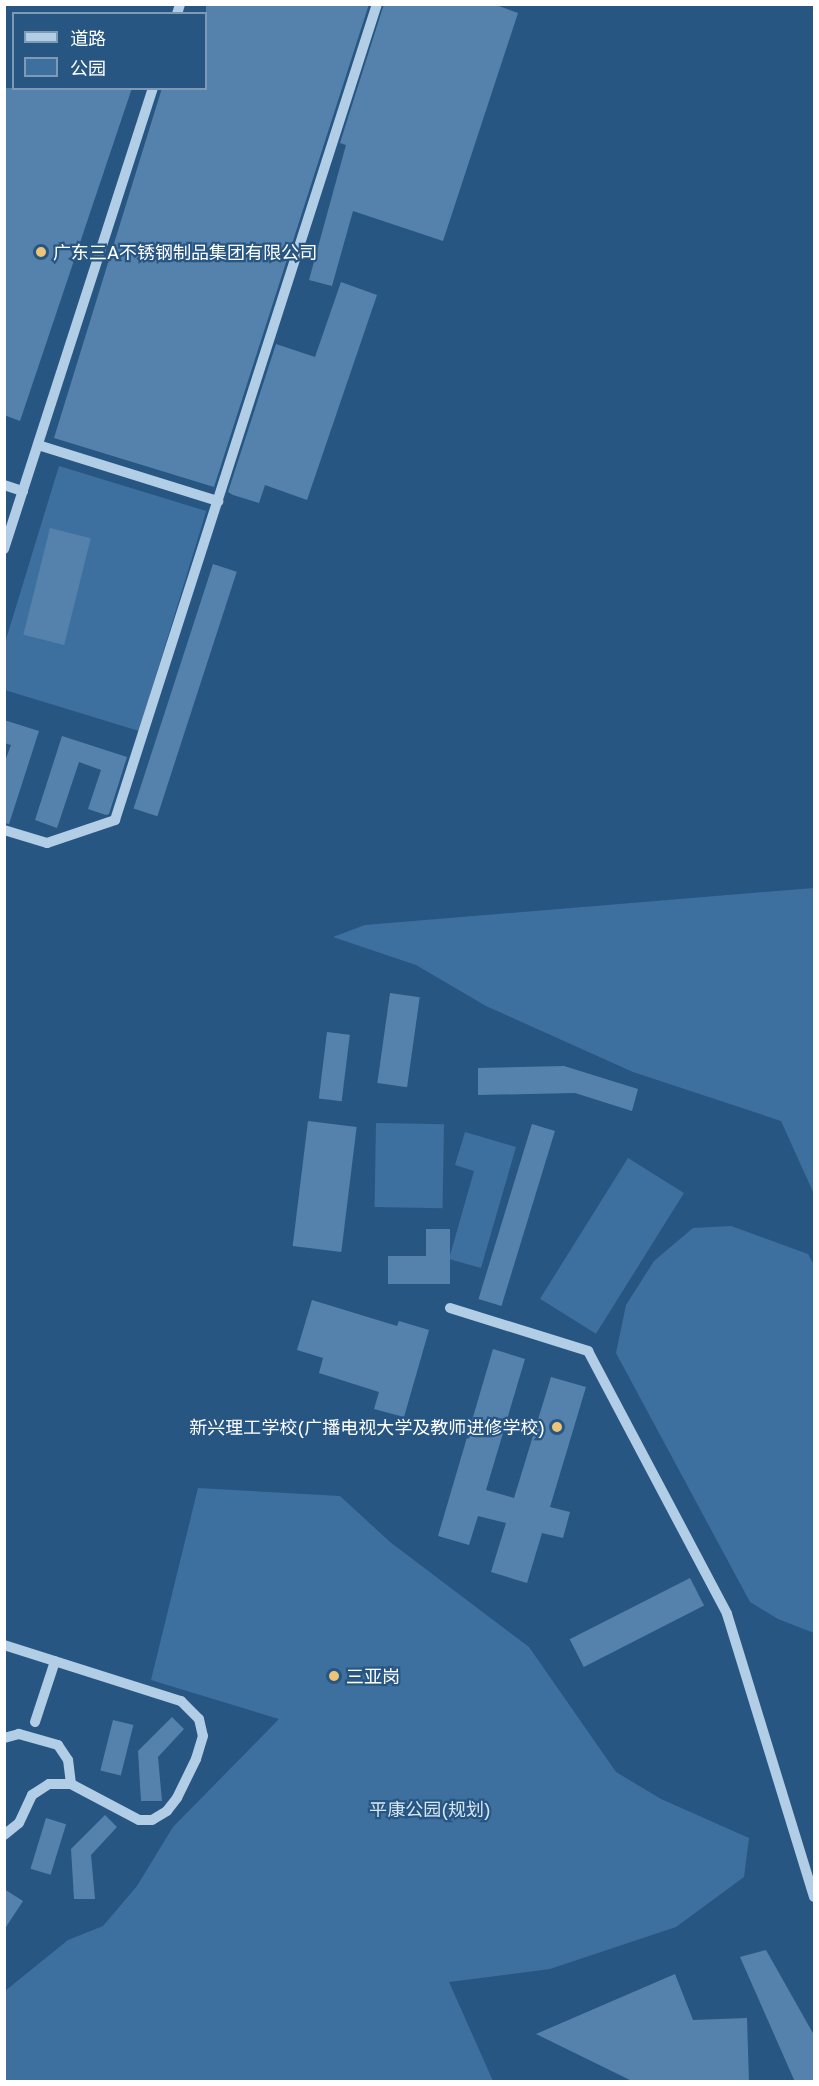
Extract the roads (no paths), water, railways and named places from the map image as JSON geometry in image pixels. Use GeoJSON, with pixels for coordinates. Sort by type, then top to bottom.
{"type":"FeatureCollection","features":[{"type":"Feature","properties":{"kind":"lane"},"geometry":{"type":"LineString","coordinates":[[4,830],[47,843],[115,820],[378,4]]}},
{"type":"Feature","properties":{"kind":"lane"},"geometry":{"type":"LineString","coordinates":[[4,549],[152,90]]}},
{"type":"Feature","properties":{"kind":"lane"},"geometry":{"type":"LineString","coordinates":[[38,445],[218,501]]}},
{"type":"Feature","properties":{"kind":"lane"},"geometry":{"type":"LineString","coordinates":[[4,485],[23,491]]}},
{"type":"Feature","properties":{"kind":"lane"},"geometry":{"type":"LineString","coordinates":[[450,1308],[588,1351],[727,1614],[814,1897]]}},
{"type":"Feature","properties":{"kind":"lane"},"geometry":{"type":"LineString","coordinates":[[4,1645],[181,1701],[199,1719],[203,1736],[196,1759],[177,1798],[167,1811],[152,1820],[139,1820],[71,1784],[49,1784],[32,1795],[19,1824],[4,1835]]}},
{"type":"Feature","properties":{"kind":"lane"},"geometry":{"type":"LineString","coordinates":[[35,1722],[55,1661]]}},
{"type":"Feature","properties":{"kind":"lane"},"geometry":{"type":"LineString","coordinates":[[4,1738],[19,1734],[58,1745],[68,1760],[71,1784]]}},
{"type":"Feature","properties":{"kind":"place","name":"广东三A不锈钢制品集团有限公司"},"geometry":{"type":"Point","coordinates":[41,252]}},
{"type":"Feature","properties":{"kind":"place","name":"新兴理工学校(广播电视大学及教师进修学校)"},"geometry":{"type":"Point","coordinates":[557,1427]}},
{"type":"Feature","properties":{"kind":"place","name":"三亚岗"},"geometry":{"type":"Point","coordinates":[334,1676]}},
{"type":"Feature","properties":{"kind":"park label","name":"平康公园(规划)"},"geometry":{"type":"Point","coordinates":[430,1809]}}]}
